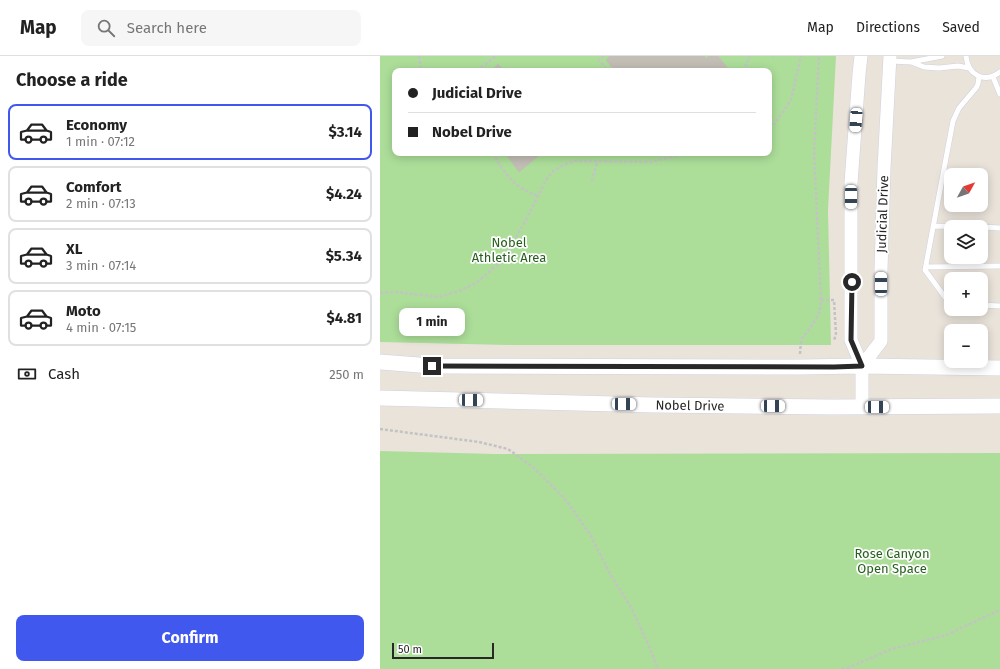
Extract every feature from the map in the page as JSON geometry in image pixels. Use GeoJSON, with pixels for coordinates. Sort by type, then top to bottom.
{"type":"FeatureCollection","features":[{"type":"Feature","properties":{"kind":"main road"},"geometry":{"type":"LineString","coordinates":[[380,362],[440,366],[862,366],[1000,368]]}},
{"type":"Feature","properties":{"kind":"main road","name":"Nobel Drive"},"geometry":{"type":"LineString","coordinates":[[380,398],[654,405],[832,407],[1000,406]]}},
{"type":"Feature","properties":{"kind":"street"},"geometry":{"type":"LineString","coordinates":[[861,56],[851,183],[851,340],[862,366],[862,407]]}},
{"type":"Feature","properties":{"kind":"street","name":"Judicial Drive"},"geometry":{"type":"LineString","coordinates":[[862,366],[881,341],[883,191],[890,59]]}},
{"type":"Feature","properties":{"kind":"lane"},"geometry":{"type":"LineString","coordinates":[[911,62],[942,56]]}},
{"type":"Feature","properties":{"kind":"lane"},"geometry":{"type":"LineString","coordinates":[[966,56],[966,62],[969,68],[979,76],[986,78],[993,77],[1000,72]]}},
{"type":"Feature","properties":{"kind":"lane"},"geometry":{"type":"LineString","coordinates":[[890,59],[911,62],[924,67],[938,68],[958,66],[969,68]]}},
{"type":"Feature","properties":{"kind":"lane"},"geometry":{"type":"LineString","coordinates":[[944,296],[925,270],[953,121],[959,108],[976,88],[979,76]]}},
{"type":"Feature","properties":{"kind":"lane"},"geometry":{"type":"LineString","coordinates":[[993,77],[1000,94]]}},
{"type":"Feature","properties":{"kind":"lane"},"geometry":{"type":"LineString","coordinates":[[934,226],[944,226]]}},
{"type":"Feature","properties":{"kind":"lane"},"geometry":{"type":"LineString","coordinates":[[988,227],[1000,228]]}},
{"type":"Feature","properties":{"kind":"lane"},"geometry":{"type":"LineString","coordinates":[[926,267],[1000,266]]}},
{"type":"Feature","properties":{"kind":"lane"},"geometry":{"type":"LineString","coordinates":[[988,305],[1000,306]]}},
{"type":"Feature","properties":{"kind":"path"},"geometry":{"type":"LineString","coordinates":[[419,56],[421,68]]}},
{"type":"Feature","properties":{"kind":"path"},"geometry":{"type":"LineString","coordinates":[[481,68],[496,56]]}},
{"type":"Feature","properties":{"kind":"path"},"geometry":{"type":"LineString","coordinates":[[604,56],[599,60],[606,68]]}},
{"type":"Feature","properties":{"kind":"path"},"geometry":{"type":"LineString","coordinates":[[744,68],[750,56]]}},
{"type":"Feature","properties":{"kind":"path"},"geometry":{"type":"LineString","coordinates":[[772,126],[791,100],[800,56]]}},
{"type":"Feature","properties":{"kind":"path"},"geometry":{"type":"LineString","coordinates":[[800,367],[800,340],[813,324],[820,311],[821,300],[814,152],[819,56]]}},
{"type":"Feature","properties":{"kind":"path"},"geometry":{"type":"LineString","coordinates":[[494,156],[510,179],[523,189],[538,196]]}},
{"type":"Feature","properties":{"kind":"path"},"geometry":{"type":"LineString","coordinates":[[380,292],[396,292],[439,297],[460,291],[476,283],[498,264],[513,243],[546,180],[553,172],[565,164],[575,161],[651,162],[675,156]]}},
{"type":"Feature","properties":{"kind":"path"},"geometry":{"type":"LineString","coordinates":[[592,181],[597,162]]}},
{"type":"Feature","properties":{"kind":"path"},"geometry":{"type":"LineString","coordinates":[[821,300],[834,300],[836,335],[834,340]]}},
{"type":"Feature","properties":{"kind":"path"},"geometry":{"type":"LineString","coordinates":[[380,429],[479,442],[508,449],[533,467],[566,500],[591,536],[610,574],[631,608],[658,669]]}},
{"type":"Feature","properties":{"kind":"path"},"geometry":{"type":"LineString","coordinates":[[842,669],[889,650],[946,635],[1000,610]]}},
{"type":"Feature","properties":{"kind":"green space","name":"Nobel Athletic Area"},"geometry":{"type":"Polygon","coordinates":[[[380,56],[836,56],[828,210],[831,345],[507,345],[380,342],[380,56]]]}},
{"type":"Feature","properties":{"kind":"green space","name":"Rose Canyon Open Space"},"geometry":{"type":"Polygon","coordinates":[[[380,451],[494,454],[1000,453],[1000,669],[380,669],[380,451]]]}},
{"type":"Feature","properties":{"kind":"building"},"geometry":{"type":"Polygon","coordinates":[[[610,56],[704,56],[706,59],[709,56],[718,56],[727,67],[613,68],[606,60],[610,56]]]}},
{"type":"Feature","properties":{"kind":"building"},"geometry":{"type":"Polygon","coordinates":[[[498,64],[501,68],[494,68],[498,64]]]}},
{"type":"Feature","properties":{"kind":"building"},"geometry":{"type":"Polygon","coordinates":[[[507,156],[538,156],[519,172],[507,156]]]}},
{"type":"Feature","properties":{"kind":"route"},"geometry":{"type":"LineString","coordinates":[[432,366],[862,366],[851,340],[852,282]]}}]}
